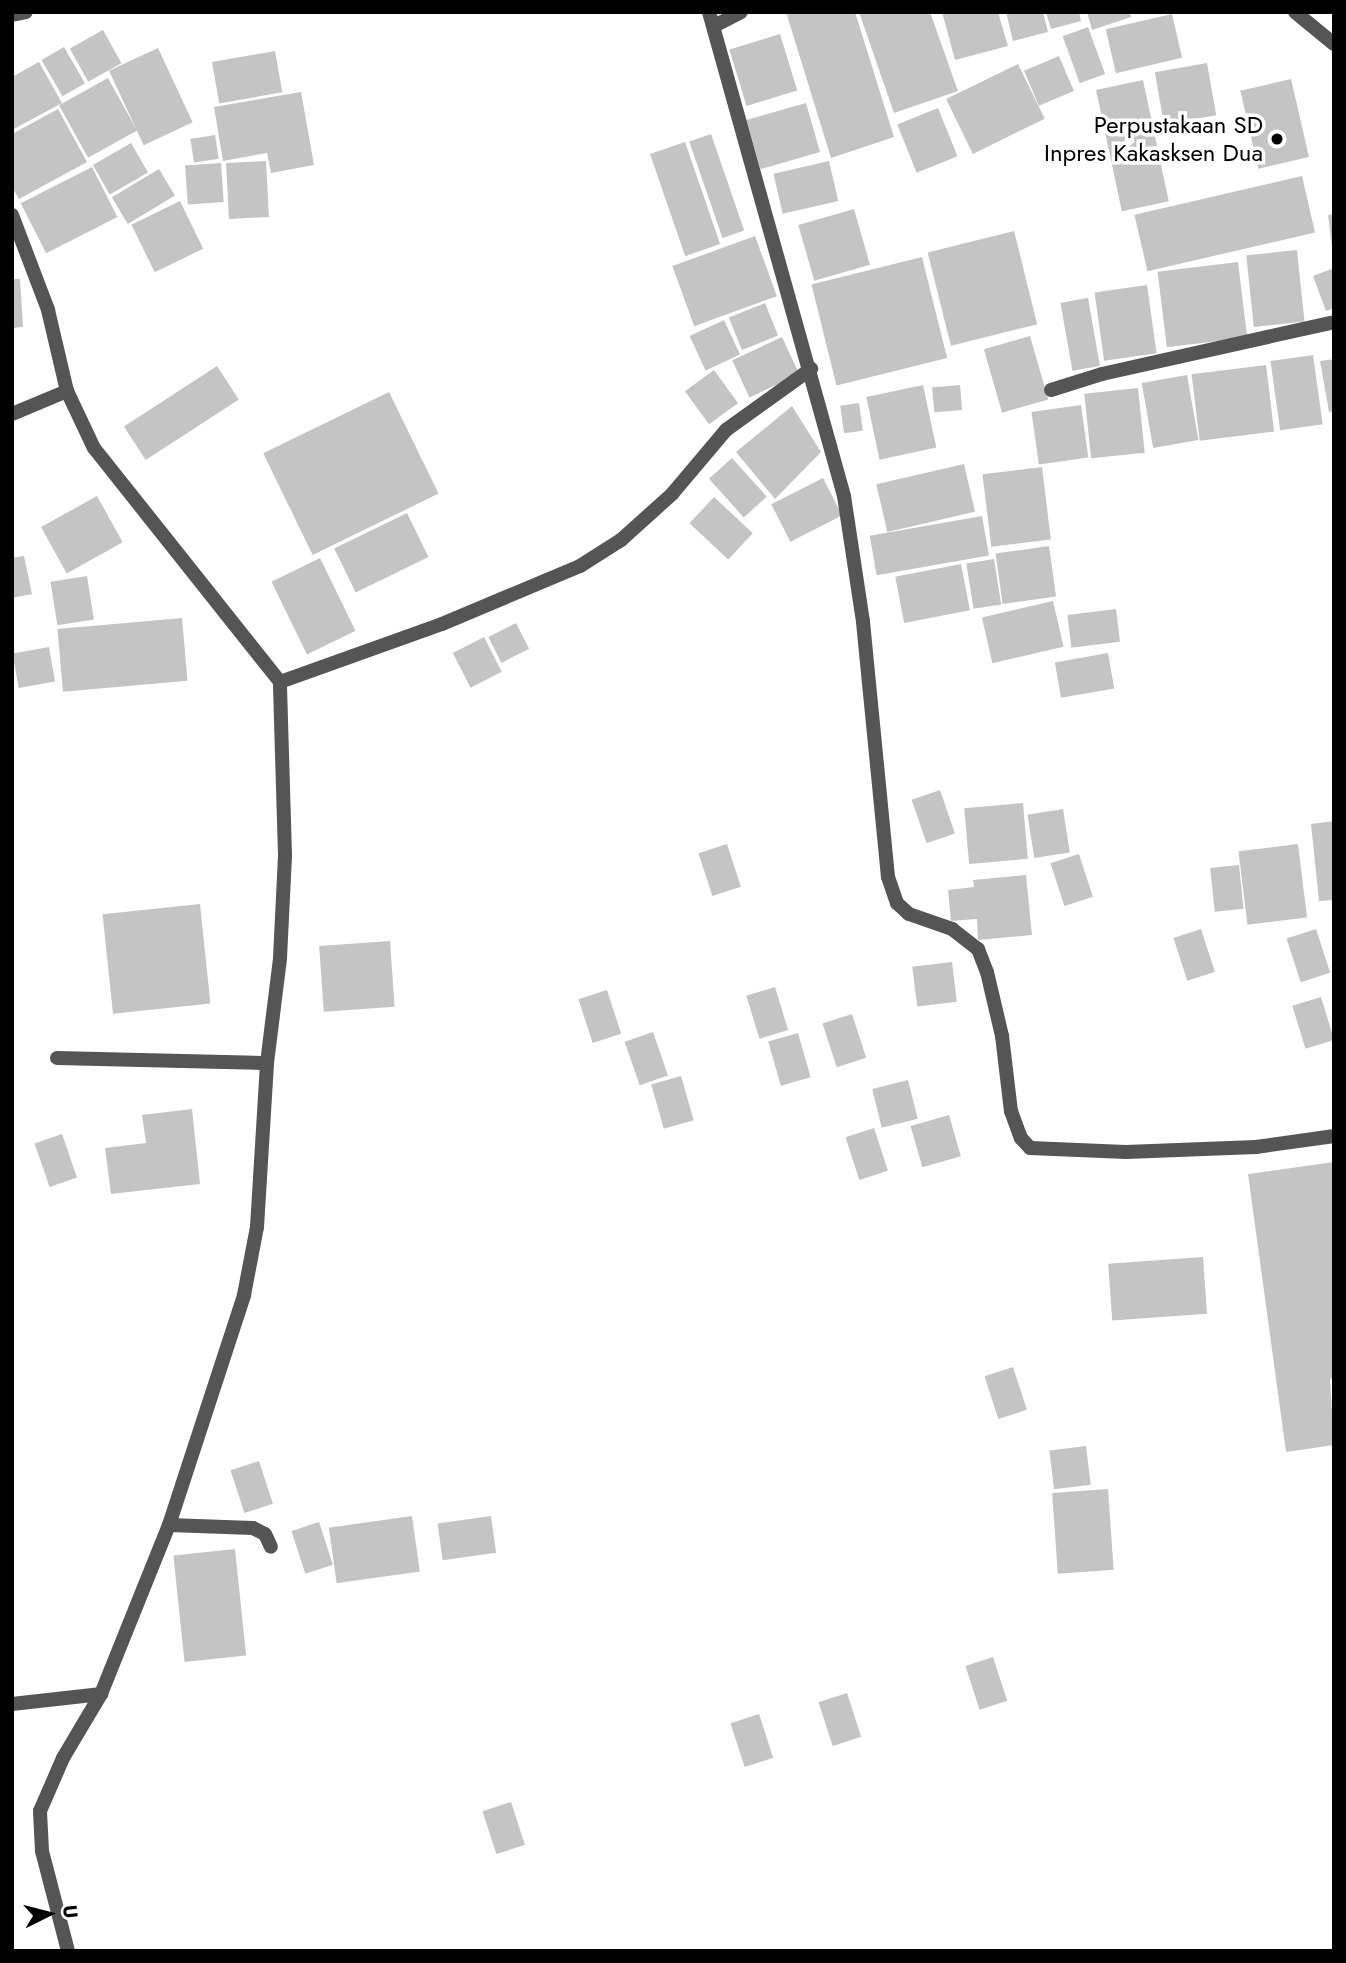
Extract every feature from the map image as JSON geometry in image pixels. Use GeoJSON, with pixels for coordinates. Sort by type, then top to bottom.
{"type":"FeatureCollection","features":[{"type":"Feature","properties":{"kind":"street"},"geometry":{"type":"LineString","coordinates":[[12,15],[26,12]]}},
{"type":"Feature","properties":{"kind":"street"},"geometry":{"type":"LineString","coordinates":[[741,12],[712,19],[845,496],[863,622],[888,877],[897,904],[909,914],[952,929],[978,949],[987,972],[1002,1036],[1011,1111],[1021,1138],[1030,1148],[1126,1152],[1256,1147],[1334,1136]]}},
{"type":"Feature","properties":{"kind":"street"},"geometry":{"type":"LineString","coordinates":[[1295,12],[1334,44]]}},
{"type":"Feature","properties":{"kind":"street"},"geometry":{"type":"LineString","coordinates":[[12,215],[48,310],[67,391],[94,448],[280,682],[285,855],[280,958],[267,1063],[257,1227],[244,1295],[169,1525],[102,1694],[62,1758],[40,1811],[42,1851],[68,1951]]}},
{"type":"Feature","properties":{"kind":"street"},"geometry":{"type":"LineString","coordinates":[[1051,390],[1102,374],[1334,322]]}},
{"type":"Feature","properties":{"kind":"street"},"geometry":{"type":"LineString","coordinates":[[280,682],[442,624],[580,566],[621,540],[672,494],[726,430],[811,369]]}},
{"type":"Feature","properties":{"kind":"street"},"geometry":{"type":"LineString","coordinates":[[12,414],[67,391]]}},
{"type":"Feature","properties":{"kind":"street"},"geometry":{"type":"LineString","coordinates":[[57,1058],[267,1063]]}},
{"type":"Feature","properties":{"kind":"street"},"geometry":{"type":"LineString","coordinates":[[169,1525],[253,1528],[265,1534],[271,1548]]}},
{"type":"Feature","properties":{"kind":"street"},"geometry":{"type":"LineString","coordinates":[[12,1704],[102,1694]]}},
{"type":"Feature","properties":{"kind":"building"},"geometry":{"type":"Polygon","coordinates":[[[786,12],[855,12],[894,137],[831,158],[786,12]]]}},
{"type":"Feature","properties":{"kind":"building"},"geometry":{"type":"Polygon","coordinates":[[[859,12],[930,12],[958,91],[894,113],[859,12]]]}},
{"type":"Feature","properties":{"kind":"building"},"geometry":{"type":"Polygon","coordinates":[[[942,12],[998,12],[1008,46],[955,60],[942,12]]]}},
{"type":"Feature","properties":{"kind":"building"},"geometry":{"type":"Polygon","coordinates":[[[1006,12],[1043,12],[1048,32],[1013,41],[1006,12]]]}},
{"type":"Feature","properties":{"kind":"building"},"geometry":{"type":"Polygon","coordinates":[[[1046,12],[1079,12],[1081,21],[1051,29],[1046,12]]]}},
{"type":"Feature","properties":{"kind":"building"},"geometry":{"type":"Polygon","coordinates":[[[1087,12],[1130,12],[1131,17],[1092,30],[1087,12]]]}},
{"type":"Feature","properties":{"kind":"building"},"geometry":{"type":"Polygon","coordinates":[[[1172,14],[1182,58],[1116,73],[1106,29],[1172,14]]]}},
{"type":"Feature","properties":{"kind":"building"},"geometry":{"type":"Polygon","coordinates":[[[1088,27],[1105,74],[1080,83],[1063,36],[1088,27]]]}},
{"type":"Feature","properties":{"kind":"building"},"geometry":{"type":"Polygon","coordinates":[[[103,30],[121,63],[88,82],[70,48],[103,30]]]}},
{"type":"Feature","properties":{"kind":"building"},"geometry":{"type":"Polygon","coordinates":[[[780,34],[797,90],[747,106],[729,49],[780,34]]]}},
{"type":"Feature","properties":{"kind":"building"},"geometry":{"type":"Polygon","coordinates":[[[64,47],[85,83],[62,96],[41,60],[64,47]]]}},
{"type":"Feature","properties":{"kind":"building"},"geometry":{"type":"Polygon","coordinates":[[[158,48],[193,122],[144,145],[109,71],[158,48]]]}},
{"type":"Feature","properties":{"kind":"building"},"geometry":{"type":"Polygon","coordinates":[[[275,51],[282,92],[219,103],[212,62],[275,51]]]}},
{"type":"Feature","properties":{"kind":"building"},"geometry":{"type":"Polygon","coordinates":[[[1059,56],[1074,91],[1039,106],[1024,71],[1059,56]]]}},
{"type":"Feature","properties":{"kind":"building"},"geometry":{"type":"Polygon","coordinates":[[[39,62],[62,103],[12,130],[12,77],[39,62]]]}},
{"type":"Feature","properties":{"kind":"building"},"geometry":{"type":"Polygon","coordinates":[[[1207,63],[1216,115],[1164,124],[1155,72],[1207,63]]]}},
{"type":"Feature","properties":{"kind":"building"},"geometry":{"type":"Polygon","coordinates":[[[1018,64],[1045,119],[973,154],[946,99],[1018,64]]]}},
{"type":"Feature","properties":{"kind":"building"},"geometry":{"type":"Polygon","coordinates":[[[108,78],[137,130],[88,158],[59,105],[108,78]]]}},
{"type":"Feature","properties":{"kind":"building"},"geometry":{"type":"Polygon","coordinates":[[[1291,79],[1309,157],[1258,169],[1240,91],[1291,79]]]}},
{"type":"Feature","properties":{"kind":"building"},"geometry":{"type":"Polygon","coordinates":[[[1143,80],[1169,201],[1122,211],[1096,90],[1143,80]]]}},
{"type":"Feature","properties":{"kind":"building"},"geometry":{"type":"Polygon","coordinates":[[[301,92],[314,165],[271,173],[267,153],[223,161],[214,107],[301,92]]]}},
{"type":"Feature","properties":{"kind":"building"},"geometry":{"type":"Polygon","coordinates":[[[806,103],[820,152],[760,169],[746,120],[806,103]]]}},
{"type":"Feature","properties":{"kind":"building"},"geometry":{"type":"Polygon","coordinates":[[[938,108],[957,156],[917,173],[897,124],[938,108]]]}},
{"type":"Feature","properties":{"kind":"building"},"geometry":{"type":"Polygon","coordinates":[[[58,109],[87,162],[19,199],[12,187],[12,134],[58,109]]]}},
{"type":"Feature","properties":{"kind":"building"},"geometry":{"type":"Polygon","coordinates":[[[711,134],[744,230],[722,238],[689,141],[711,134]]]}},
{"type":"Feature","properties":{"kind":"building"},"geometry":{"type":"Polygon","coordinates":[[[215,135],[219,159],[194,163],[190,139],[215,135]]]}},
{"type":"Feature","properties":{"kind":"building"},"geometry":{"type":"Polygon","coordinates":[[[685,142],[720,244],[685,256],[650,154],[685,142]]]}},
{"type":"Feature","properties":{"kind":"building"},"geometry":{"type":"Polygon","coordinates":[[[131,143],[148,172],[110,194],[93,165],[131,143]]]}},
{"type":"Feature","properties":{"kind":"building"},"geometry":{"type":"Polygon","coordinates":[[[266,161],[269,217],[229,219],[226,163],[266,161]]]}},
{"type":"Feature","properties":{"kind":"building"},"geometry":{"type":"Polygon","coordinates":[[[829,161],[838,201],[783,214],[773,174],[829,161]]]}},
{"type":"Feature","properties":{"kind":"building"},"geometry":{"type":"Polygon","coordinates":[[[221,163],[224,202],[188,204],[185,166],[221,163]]]}},
{"type":"Feature","properties":{"kind":"building"},"geometry":{"type":"Polygon","coordinates":[[[92,167],[117,217],[46,253],[21,203],[92,167]]]}},
{"type":"Feature","properties":{"kind":"building"},"geometry":{"type":"Polygon","coordinates":[[[159,169],[175,196],[128,224],[112,197],[159,169]]]}},
{"type":"Feature","properties":{"kind":"building"},"geometry":{"type":"Polygon","coordinates":[[[1302,176],[1315,233],[1147,271],[1134,215],[1302,176]]]}},
{"type":"Feature","properties":{"kind":"building"},"geometry":{"type":"Polygon","coordinates":[[[180,201],[203,249],[155,272],[131,225],[180,201]]]}},
{"type":"Feature","properties":{"kind":"building"},"geometry":{"type":"Polygon","coordinates":[[[854,209],[870,265],[814,281],[798,225],[854,209]]]}},
{"type":"Feature","properties":{"kind":"building"},"geometry":{"type":"Polygon","coordinates":[[[1334,214],[1334,246],[1332,246],[1328,215],[1334,214]]]}},
{"type":"Feature","properties":{"kind":"building"},"geometry":{"type":"Polygon","coordinates":[[[1014,231],[1037,324],[951,346],[928,253],[1014,231]]]}},
{"type":"Feature","properties":{"kind":"building"},"geometry":{"type":"Polygon","coordinates":[[[755,236],[777,296],[694,326],[672,266],[755,236]]]}},
{"type":"Feature","properties":{"kind":"building"},"geometry":{"type":"Polygon","coordinates":[[[1297,250],[1305,322],[1254,327],[1246,255],[1297,250]]]}},
{"type":"Feature","properties":{"kind":"building"},"geometry":{"type":"Polygon","coordinates":[[[922,257],[947,358],[837,385],[811,285],[922,257]]]}},
{"type":"Feature","properties":{"kind":"building"},"geometry":{"type":"Polygon","coordinates":[[[1238,262],[1247,337],[1167,347],[1158,272],[1238,262]]]}},
{"type":"Feature","properties":{"kind":"building"},"geometry":{"type":"Polygon","coordinates":[[[1334,268],[1334,308],[1326,311],[1313,276],[1334,268]]]}},
{"type":"Feature","properties":{"kind":"building"},"geometry":{"type":"Polygon","coordinates":[[[12,279],[20,279],[23,327],[12,328],[12,279]]]}},
{"type":"Feature","properties":{"kind":"building"},"geometry":{"type":"Polygon","coordinates":[[[1147,285],[1157,353],[1104,361],[1095,292],[1147,285]]]}},
{"type":"Feature","properties":{"kind":"building"},"geometry":{"type":"Polygon","coordinates":[[[1088,298],[1100,366],[1072,371],[1060,303],[1088,298]]]}},
{"type":"Feature","properties":{"kind":"building"},"geometry":{"type":"Polygon","coordinates":[[[765,303],[778,335],[742,350],[729,318],[765,303]]]}},
{"type":"Feature","properties":{"kind":"building"},"geometry":{"type":"Polygon","coordinates":[[[724,320],[740,354],[706,370],[690,336],[724,320]]]}},
{"type":"Feature","properties":{"kind":"building"},"geometry":{"type":"Polygon","coordinates":[[[1030,336],[1048,399],[1002,413],[984,349],[1030,336]]]}},
{"type":"Feature","properties":{"kind":"building"},"geometry":{"type":"Polygon","coordinates":[[[782,337],[799,374],[749,397],[732,360],[782,337]]]}},
{"type":"Feature","properties":{"kind":"building"},"geometry":{"type":"Polygon","coordinates":[[[1313,355],[1323,424],[1280,430],[1270,361],[1313,355]]]}},
{"type":"Feature","properties":{"kind":"building"},"geometry":{"type":"Polygon","coordinates":[[[1334,359],[1334,411],[1329,412],[1320,361],[1334,359]]]}},
{"type":"Feature","properties":{"kind":"building"},"geometry":{"type":"Polygon","coordinates":[[[1266,365],[1274,432],[1200,441],[1192,374],[1266,365]]]}},
{"type":"Feature","properties":{"kind":"building"},"geometry":{"type":"Polygon","coordinates":[[[217,366],[239,400],[146,460],[124,426],[217,366]]]}},
{"type":"Feature","properties":{"kind":"building"},"geometry":{"type":"Polygon","coordinates":[[[714,370],[738,403],[709,424],[685,391],[714,370]]]}},
{"type":"Feature","properties":{"kind":"building"},"geometry":{"type":"Polygon","coordinates":[[[1187,375],[1198,440],[1153,448],[1142,383],[1187,375]]]}},
{"type":"Feature","properties":{"kind":"building"},"geometry":{"type":"Polygon","coordinates":[[[923,385],[936,448],[880,460],[866,397],[923,385]]]}},
{"type":"Feature","properties":{"kind":"building"},"geometry":{"type":"Polygon","coordinates":[[[960,385],[962,410],[934,412],[932,387],[960,385]]]}},
{"type":"Feature","properties":{"kind":"building"},"geometry":{"type":"Polygon","coordinates":[[[1138,388],[1145,453],[1091,458],[1084,394],[1138,388]]]}},
{"type":"Feature","properties":{"kind":"building"},"geometry":{"type":"Polygon","coordinates":[[[389,392],[439,494],[313,555],[263,453],[389,392]]]}},
{"type":"Feature","properties":{"kind":"building"},"geometry":{"type":"Polygon","coordinates":[[[859,403],[863,431],[844,433],[840,406],[859,403]]]}},
{"type":"Feature","properties":{"kind":"building"},"geometry":{"type":"Polygon","coordinates":[[[1081,405],[1088,457],[1039,464],[1031,412],[1081,405]]]}},
{"type":"Feature","properties":{"kind":"building"},"geometry":{"type":"Polygon","coordinates":[[[792,406],[821,452],[775,499],[736,452],[792,406]]]}},
{"type":"Feature","properties":{"kind":"building"},"geometry":{"type":"Polygon","coordinates":[[[732,458],[767,497],[744,517],[709,479],[732,458]]]}},
{"type":"Feature","properties":{"kind":"building"},"geometry":{"type":"Polygon","coordinates":[[[964,464],[975,512],[887,532],[876,484],[964,464]]]}},
{"type":"Feature","properties":{"kind":"building"},"geometry":{"type":"Polygon","coordinates":[[[1042,467],[1051,539],[991,547],[982,474],[1042,467]]]}},
{"type":"Feature","properties":{"kind":"building"},"geometry":{"type":"Polygon","coordinates":[[[823,478],[842,515],[790,542],[771,504],[823,478]]]}},
{"type":"Feature","properties":{"kind":"building"},"geometry":{"type":"Polygon","coordinates":[[[97,496],[123,542],[67,573],[41,527],[97,496]]]}},
{"type":"Feature","properties":{"kind":"building"},"geometry":{"type":"Polygon","coordinates":[[[714,497],[753,533],[728,559],[689,523],[714,497]]]}},
{"type":"Feature","properties":{"kind":"building"},"geometry":{"type":"Polygon","coordinates":[[[407,513],[428,557],[356,593],[334,549],[407,513]]]}},
{"type":"Feature","properties":{"kind":"building"},"geometry":{"type":"Polygon","coordinates":[[[982,516],[989,555],[877,575],[870,536],[982,516]]]}},
{"type":"Feature","properties":{"kind":"building"},"geometry":{"type":"Polygon","coordinates":[[[1049,546],[1056,597],[1003,604],[996,554],[1049,546]]]}},
{"type":"Feature","properties":{"kind":"building"},"geometry":{"type":"Polygon","coordinates":[[[24,556],[32,594],[12,598],[12,558],[24,556]]]}},
{"type":"Feature","properties":{"kind":"building"},"geometry":{"type":"Polygon","coordinates":[[[320,558],[356,631],[307,654],[271,582],[320,558]]]}},
{"type":"Feature","properties":{"kind":"building"},"geometry":{"type":"Polygon","coordinates":[[[994,559],[1001,604],[974,609],[966,563],[994,559]]]}},
{"type":"Feature","properties":{"kind":"building"},"geometry":{"type":"Polygon","coordinates":[[[961,564],[970,610],[904,623],[895,577],[961,564]]]}},
{"type":"Feature","properties":{"kind":"building"},"geometry":{"type":"Polygon","coordinates":[[[87,576],[94,619],[57,625],[50,582],[87,576]]]}},
{"type":"Feature","properties":{"kind":"building"},"geometry":{"type":"Polygon","coordinates":[[[1053,601],[1064,647],[992,663],[982,617],[1053,601]]]}},
{"type":"Feature","properties":{"kind":"building"},"geometry":{"type":"Polygon","coordinates":[[[1116,609],[1120,642],[1071,648],[1067,615],[1116,609]]]}},
{"type":"Feature","properties":{"kind":"building"},"geometry":{"type":"Polygon","coordinates":[[[182,618],[187,681],[63,692],[57,629],[182,618]]]}},
{"type":"Feature","properties":{"kind":"building"},"geometry":{"type":"Polygon","coordinates":[[[516,623],[529,649],[502,663],[488,637],[516,623]]]}},
{"type":"Feature","properties":{"kind":"building"},"geometry":{"type":"Polygon","coordinates":[[[484,637],[502,672],[471,688],[453,653],[484,637]]]}},
{"type":"Feature","properties":{"kind":"building"},"geometry":{"type":"Polygon","coordinates":[[[49,647],[55,681],[19,688],[13,653],[49,647]]]}},
{"type":"Feature","properties":{"kind":"building"},"geometry":{"type":"Polygon","coordinates":[[[1108,653],[1114,688],[1061,698],[1055,662],[1108,653]]]}},
{"type":"Feature","properties":{"kind":"building"},"geometry":{"type":"Polygon","coordinates":[[[940,790],[955,833],[927,843],[912,800],[940,790]]]}},
{"type":"Feature","properties":{"kind":"building"},"geometry":{"type":"Polygon","coordinates":[[[1023,803],[1028,859],[969,864],[964,808],[1023,803]]]}},
{"type":"Feature","properties":{"kind":"building"},"geometry":{"type":"Polygon","coordinates":[[[1063,809],[1070,852],[1034,858],[1027,815],[1063,809]]]}},
{"type":"Feature","properties":{"kind":"building"},"geometry":{"type":"Polygon","coordinates":[[[1334,821],[1334,900],[1319,901],[1311,824],[1334,821]]]}},
{"type":"Feature","properties":{"kind":"building"},"geometry":{"type":"Polygon","coordinates":[[[727,844],[741,887],[712,896],[698,853],[727,844]]]}},
{"type":"Feature","properties":{"kind":"building"},"geometry":{"type":"Polygon","coordinates":[[[1298,844],[1307,917],[1247,925],[1238,851],[1298,844]]]}},
{"type":"Feature","properties":{"kind":"building"},"geometry":{"type":"Polygon","coordinates":[[[1079,854],[1093,897],[1064,906],[1050,863],[1079,854]]]}},
{"type":"Feature","properties":{"kind":"building"},"geometry":{"type":"Polygon","coordinates":[[[1239,865],[1244,909],[1215,912],[1210,868],[1239,865]]]}},
{"type":"Feature","properties":{"kind":"building"},"geometry":{"type":"Polygon","coordinates":[[[1026,875],[1032,935],[978,940],[977,919],[951,921],[948,890],[974,887],[973,880],[1026,875]]]}},
{"type":"Feature","properties":{"kind":"building"},"geometry":{"type":"Polygon","coordinates":[[[200,904],[210,1003],[113,1014],[103,914],[200,904]]]}},
{"type":"Feature","properties":{"kind":"building"},"geometry":{"type":"Polygon","coordinates":[[[1201,929],[1215,972],[1187,981],[1173,938],[1201,929]]]}},
{"type":"Feature","properties":{"kind":"building"},"geometry":{"type":"Polygon","coordinates":[[[1316,929],[1330,973],[1301,982],[1287,939],[1316,929]]]}},
{"type":"Feature","properties":{"kind":"building"},"geometry":{"type":"Polygon","coordinates":[[[390,941],[395,1007],[324,1012],[319,946],[390,941]]]}},
{"type":"Feature","properties":{"kind":"building"},"geometry":{"type":"Polygon","coordinates":[[[952,962],[957,1002],[917,1007],[912,967],[952,962]]]}},
{"type":"Feature","properties":{"kind":"building"},"geometry":{"type":"Polygon","coordinates":[[[775,987],[788,1030],[759,1039],[746,996],[775,987]]]}},
{"type":"Feature","properties":{"kind":"building"},"geometry":{"type":"Polygon","coordinates":[[[607,990],[621,1034],[593,1043],[578,999],[607,990]]]}},
{"type":"Feature","properties":{"kind":"building"},"geometry":{"type":"Polygon","coordinates":[[[1321,997],[1334,1040],[1305,1049],[1292,1006],[1321,997]]]}},
{"type":"Feature","properties":{"kind":"building"},"geometry":{"type":"Polygon","coordinates":[[[852,1014],[866,1058],[837,1067],[823,1024],[852,1014]]]}},
{"type":"Feature","properties":{"kind":"building"},"geometry":{"type":"Polygon","coordinates":[[[653,1032],[668,1075],[640,1085],[625,1042],[653,1032]]]}},
{"type":"Feature","properties":{"kind":"building"},"geometry":{"type":"Polygon","coordinates":[[[798,1033],[811,1077],[781,1086],[768,1042],[798,1033]]]}},
{"type":"Feature","properties":{"kind":"building"},"geometry":{"type":"Polygon","coordinates":[[[681,1076],[694,1120],[664,1129],[651,1085],[681,1076]]]}},
{"type":"Feature","properties":{"kind":"building"},"geometry":{"type":"Polygon","coordinates":[[[908,1080],[918,1119],[882,1128],[872,1089],[908,1080]]]}},
{"type":"Feature","properties":{"kind":"building"},"geometry":{"type":"Polygon","coordinates":[[[192,1109],[200,1184],[111,1194],[105,1148],[146,1143],[142,1115],[192,1109]]]}},
{"type":"Feature","properties":{"kind":"building"},"geometry":{"type":"Polygon","coordinates":[[[949,1115],[961,1156],[922,1167],[911,1126],[949,1115]]]}},
{"type":"Feature","properties":{"kind":"building"},"geometry":{"type":"Polygon","coordinates":[[[874,1128],[888,1171],[859,1180],[845,1137],[874,1128]]]}},
{"type":"Feature","properties":{"kind":"building"},"geometry":{"type":"Polygon","coordinates":[[[62,1134],[77,1177],[50,1187],[35,1143],[62,1134]]]}},
{"type":"Feature","properties":{"kind":"building"},"geometry":{"type":"Polygon","coordinates":[[[1334,1162],[1334,1378],[1330,1379],[1334,1445],[1286,1452],[1248,1174],[1334,1162]]]}},
{"type":"Feature","properties":{"kind":"building"},"geometry":{"type":"Polygon","coordinates":[[[1203,1257],[1207,1314],[1112,1320],[1108,1264],[1203,1257]]]}},
{"type":"Feature","properties":{"kind":"building"},"geometry":{"type":"Polygon","coordinates":[[[1013,1367],[1027,1410],[998,1419],[984,1376],[1013,1367]]]}},
{"type":"Feature","properties":{"kind":"building"},"geometry":{"type":"Polygon","coordinates":[[[1086,1446],[1091,1485],[1054,1489],[1049,1451],[1086,1446]]]}},
{"type":"Feature","properties":{"kind":"building"},"geometry":{"type":"Polygon","coordinates":[[[259,1461],[273,1504],[244,1513],[230,1470],[259,1461]]]}},
{"type":"Feature","properties":{"kind":"building"},"geometry":{"type":"Polygon","coordinates":[[[1108,1489],[1114,1570],[1058,1574],[1052,1493],[1108,1489]]]}},
{"type":"Feature","properties":{"kind":"building"},"geometry":{"type":"Polygon","coordinates":[[[412,1516],[420,1571],[337,1583],[329,1528],[412,1516]]]}},
{"type":"Feature","properties":{"kind":"building"},"geometry":{"type":"Polygon","coordinates":[[[491,1516],[496,1553],[443,1560],[438,1524],[491,1516]]]}},
{"type":"Feature","properties":{"kind":"building"},"geometry":{"type":"Polygon","coordinates":[[[319,1522],[333,1565],[305,1574],[291,1531],[319,1522]]]}},
{"type":"Feature","properties":{"kind":"building"},"geometry":{"type":"Polygon","coordinates":[[[235,1549],[246,1655],[185,1662],[173,1555],[235,1549]]]}},
{"type":"Feature","properties":{"kind":"building"},"geometry":{"type":"Polygon","coordinates":[[[993,1657],[1007,1701],[980,1710],[965,1666],[993,1657]]]}},
{"type":"Feature","properties":{"kind":"building"},"geometry":{"type":"Polygon","coordinates":[[[847,1693],[861,1737],[833,1746],[818,1702],[847,1693]]]}},
{"type":"Feature","properties":{"kind":"building"},"geometry":{"type":"Polygon","coordinates":[[[759,1714],[773,1758],[745,1767],[730,1723],[759,1714]]]}},
{"type":"Feature","properties":{"kind":"building"},"geometry":{"type":"Polygon","coordinates":[[[511,1802],[525,1845],[496,1854],[482,1811],[511,1802]]]}},
{"type":"Feature","properties":{"kind":"place","name":"Perpustakaan SD Inpres Kakasksen Dua"},"geometry":{"type":"Point","coordinates":[1277,139]}}]}
